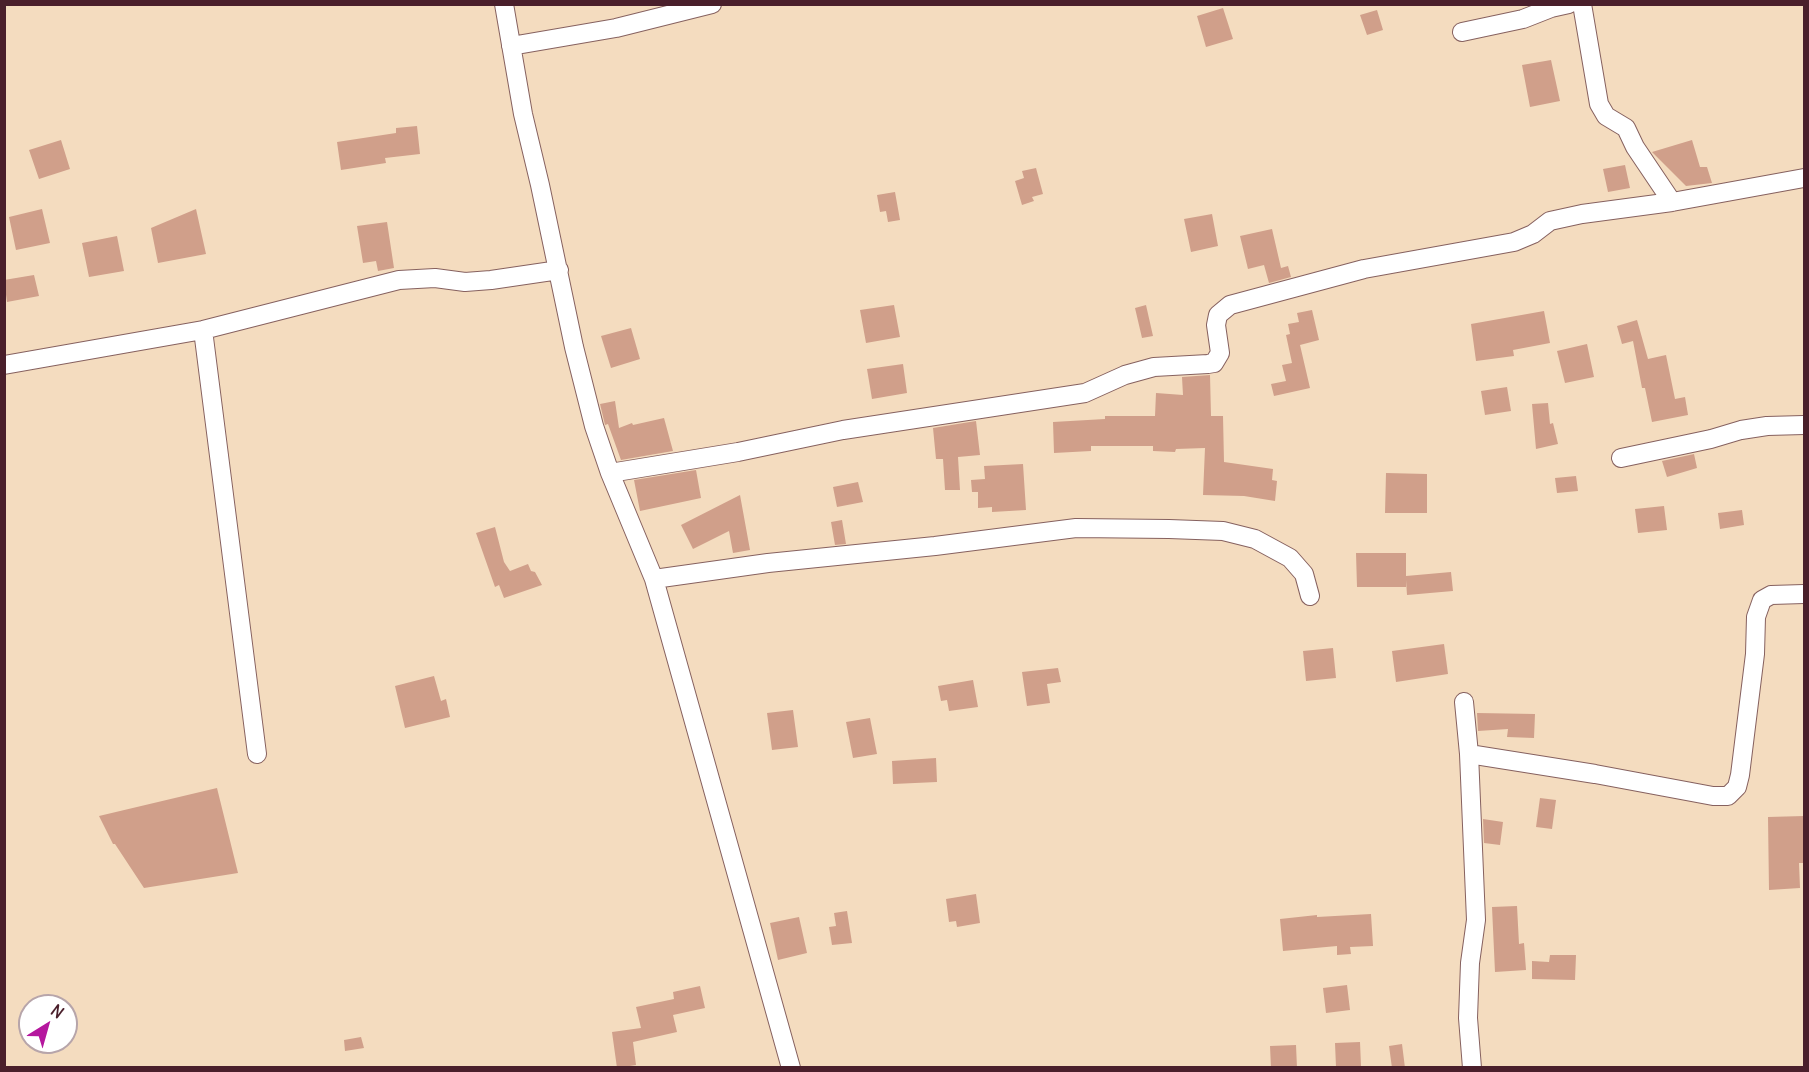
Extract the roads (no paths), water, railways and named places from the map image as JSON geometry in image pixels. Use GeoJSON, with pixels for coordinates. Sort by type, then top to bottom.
{"type":"FeatureCollection","features":[{"type":"Feature","properties":{"kind":"street"},"geometry":{"type":"LineString","coordinates":[[504,4],[523,114],[574,347],[594,426],[610,473],[654,579],[791,1068]]}},
{"type":"Feature","properties":{"kind":"street"},"geometry":{"type":"LineString","coordinates":[[511,46],[616,28],[712,4]]}},
{"type":"Feature","properties":{"kind":"street"},"geometry":{"type":"LineString","coordinates":[[1462,32],[1523,19],[1569,4]]}},
{"type":"Feature","properties":{"kind":"street"},"geometry":{"type":"LineString","coordinates":[[1582,4],[1599,104],[1606,116],[1626,128],[1635,147],[1672,202]]}},
{"type":"Feature","properties":{"kind":"street"},"geometry":{"type":"LineString","coordinates":[[610,473],[738,452],[843,430],[1085,393],[1125,375],[1154,367],[1215,363],[1220,353],[1216,325],[1218,315],[1230,304],[1364,269],[1514,242],[1533,234],[1550,221],[1804,178]]}},
{"type":"Feature","properties":{"kind":"street"},"geometry":{"type":"LineString","coordinates":[[4,364],[203,330],[399,280],[435,278],[465,282],[558,270]]}},
{"type":"Feature","properties":{"kind":"street"},"geometry":{"type":"LineString","coordinates":[[203,330],[256,754]]}},
{"type":"Feature","properties":{"kind":"street"},"geometry":{"type":"LineString","coordinates":[[1621,458],[1711,439],[1741,430],[1767,426],[1804,425]]}},
{"type":"Feature","properties":{"kind":"street"},"geometry":{"type":"LineString","coordinates":[[654,579],[768,563],[935,546],[1076,528],[1169,529],[1223,531],[1255,539],[1290,558],[1304,574],[1310,596]]}},
{"type":"Feature","properties":{"kind":"street"},"geometry":{"type":"LineString","coordinates":[[1469,754],[1713,796],[1728,796],[1737,787],[1740,775],[1755,654],[1756,617],[1762,600],[1771,595],[1804,594]]}},
{"type":"Feature","properties":{"kind":"street"},"geometry":{"type":"LineString","coordinates":[[1464,702],[1469,754],[1476,920],[1470,963],[1468,1018],[1472,1068]]}}]}
